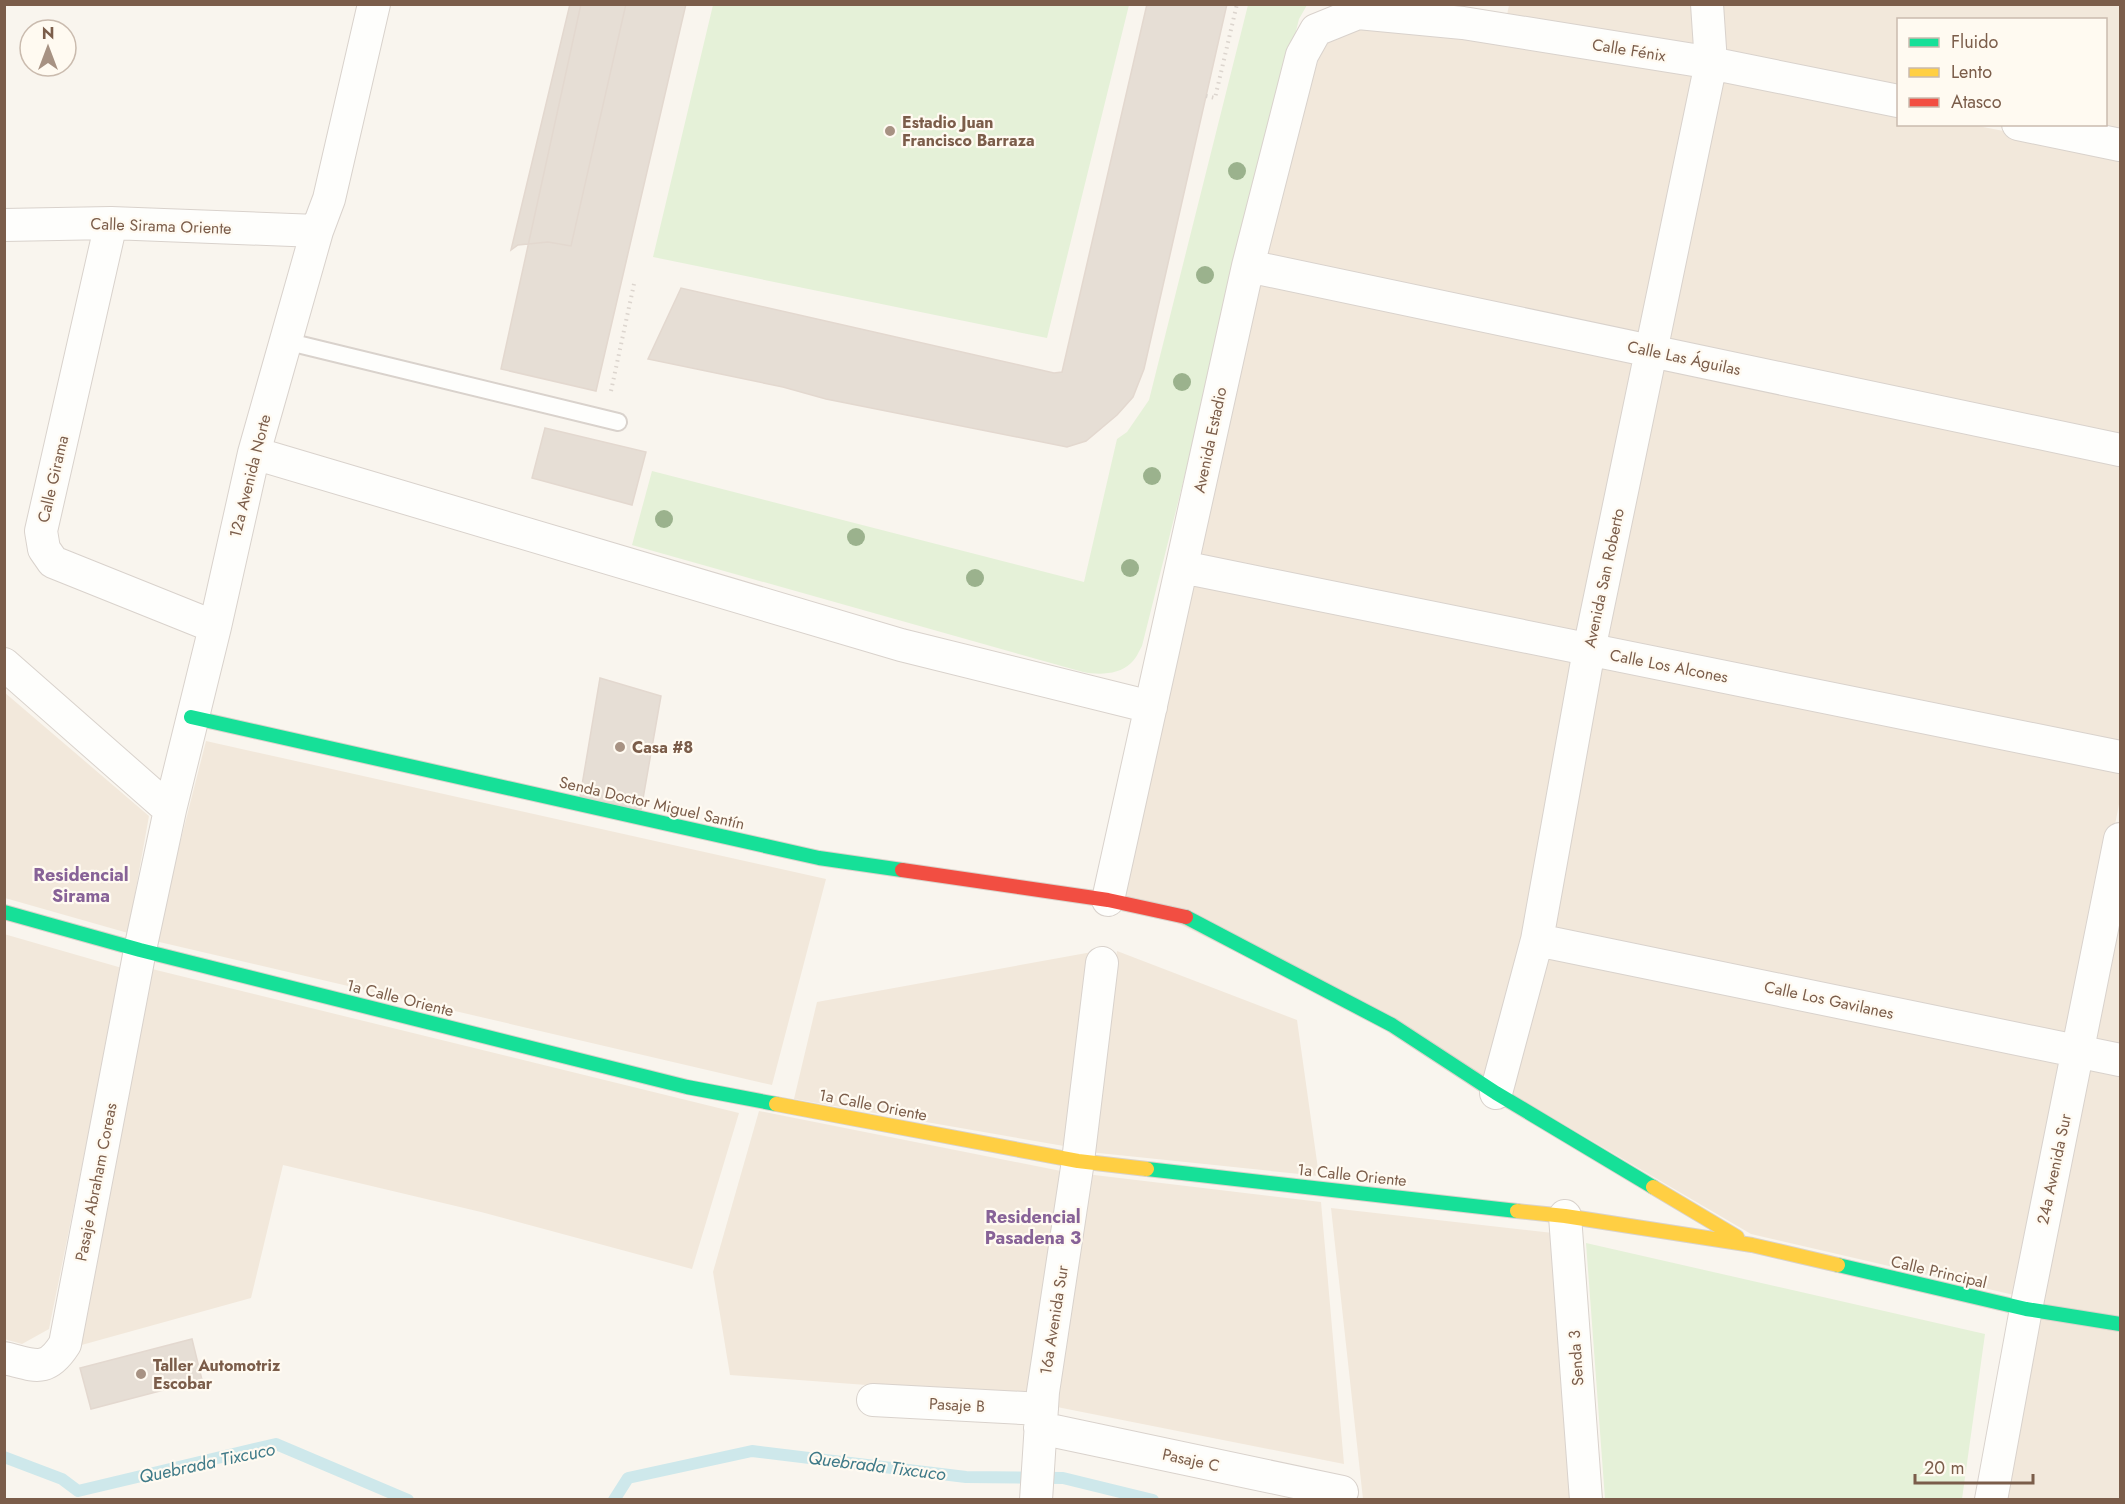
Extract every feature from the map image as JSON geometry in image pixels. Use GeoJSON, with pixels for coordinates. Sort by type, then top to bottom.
{"type":"FeatureCollection","features":[{"type":"Feature","properties":{"kind":"street","name":"12a Avenida Norte"},"geometry":{"type":"LineString","coordinates":[[140,950],[191,717],[254,453],[317,231],[329,199],[374,4]]}},
{"type":"Feature","properties":{"kind":"street","name":"Avenida San Roberto"},"geometry":{"type":"LineString","coordinates":[[1496,1093],[1537,940],[1589,650],[1653,351],[1711,63],[1707,4]]}},
{"type":"Feature","properties":{"kind":"street","name":"Calle Fénix"},"geometry":{"type":"LineString","coordinates":[[1358,13],[1463,23],[1711,63],[1897,100]]}},
{"type":"Feature","properties":{"kind":"street","name":"Avenida Estadio"},"geometry":{"type":"LineString","coordinates":[[1108,900],[1248,266],[1302,55],[1316,30],[1358,13]]}},
{"type":"Feature","properties":{"kind":"street"},"geometry":{"type":"LineString","coordinates":[[2028,126],[2121,145]]}},
{"type":"Feature","properties":{"kind":"street","name":"Calle Sirama Oriente"},"geometry":{"type":"LineString","coordinates":[[4,225],[111,223],[317,231]]}},
{"type":"Feature","properties":{"kind":"street","name":"Calle Girama"},"geometry":{"type":"LineString","coordinates":[[111,223],[41,531],[44,549],[53,562],[214,627]]}},
{"type":"Feature","properties":{"kind":"street","name":"Calle Las Águilas"},"geometry":{"type":"LineString","coordinates":[[1248,266],[2121,450]]}},
{"type":"Feature","properties":{"kind":"street"},"geometry":{"type":"LineString","coordinates":[[254,453],[901,645],[1151,707]]}},
{"type":"Feature","properties":{"kind":"street","name":"Calle Los Alcones"},"geometry":{"type":"LineString","coordinates":[[1182,567],[2121,757]]}},
{"type":"Feature","properties":{"kind":"street"},"geometry":{"type":"LineString","coordinates":[[4,664],[170,810]]}},
{"type":"Feature","properties":{"kind":"street","name":"Senda Doctor Miguel Santín"},"geometry":{"type":"LineString","coordinates":[[191,717],[819,858],[1108,900],[1185,917],[1392,1025],[1496,1093],[1752,1245]]}},
{"type":"Feature","properties":{"kind":"street","name":"24a Avenida Sur"},"geometry":{"type":"LineString","coordinates":[[1992,1500],[2025,1309],[2121,839]]}},
{"type":"Feature","properties":{"kind":"street","name":"1a Calle Oriente"},"geometry":{"type":"LineString","coordinates":[[4,912],[140,950],[687,1087],[1078,1161],[1565,1216],[1752,1245]]}},
{"type":"Feature","properties":{"kind":"street","name":"Calle Los Gavilanes"},"geometry":{"type":"LineString","coordinates":[[1537,940],[2121,1060]]}},
{"type":"Feature","properties":{"kind":"street","name":"Pasaje Abraham Coreas"},"geometry":{"type":"LineString","coordinates":[[4,1359],[40,1366],[56,1359],[66,1344],[140,950]]}},
{"type":"Feature","properties":{"kind":"street","name":"16a Avenida Sur"},"geometry":{"type":"LineString","coordinates":[[1036,1496],[1041,1428],[1078,1161],[1102,963]]}},
{"type":"Feature","properties":{"kind":"street","name":"Senda 3"},"geometry":{"type":"LineString","coordinates":[[1565,1216],[1586,1500]]}},
{"type":"Feature","properties":{"kind":"street","name":"Calle Principal"},"geometry":{"type":"LineString","coordinates":[[1752,1245],[2025,1309],[2121,1324]]}},
{"type":"Feature","properties":{"kind":"street","name":"Pasaje B"},"geometry":{"type":"LineString","coordinates":[[873,1400],[1041,1428]]}},
{"type":"Feature","properties":{"kind":"street","name":"Pasaje C"},"geometry":{"type":"LineString","coordinates":[[1041,1428],[1342,1492]]}},
{"type":"Feature","properties":{"kind":"lane"},"geometry":{"type":"LineString","coordinates":[[285,341],[611,420]]}},
{"type":"Feature","properties":{"kind":"path"},"geometry":{"type":"LineString","coordinates":[[1206,96],[1215,98],[1237,4]]}},
{"type":"Feature","properties":{"kind":"path"},"geometry":{"type":"LineString","coordinates":[[611,420],[634,284]]}},
{"type":"Feature","properties":{"kind":"shaded area"},"geometry":{"type":"Polygon","coordinates":[[[1509,5],[1693,5],[1698,51],[1507,15],[1509,5]]]}},
{"type":"Feature","properties":{"kind":"shaded area"},"geometry":{"type":"Polygon","coordinates":[[[1710,5],[2120,5],[2120,143],[2035,126],[2107,126],[2107,18],[1897,18],[1897,98],[1715,61],[1710,5]]]}},
{"type":"Feature","properties":{"kind":"shaded area"},"geometry":{"type":"Polygon","coordinates":[[[1374,15],[1700,61],[1644,339],[1261,258],[1324,40],[1374,15]]]}},
{"type":"Feature","properties":{"kind":"shaded area"},"geometry":{"type":"Polygon","coordinates":[[[1717,73],[1897,109],[1897,126],[1978,126],[2120,154],[2120,440],[1662,345],[1717,73]]]}},
{"type":"Feature","properties":{"kind":"shaded area"},"geometry":{"type":"Polygon","coordinates":[[[1253,275],[1643,359],[1582,640],[1192,558],[1253,275]]]}},
{"type":"Feature","properties":{"kind":"shaded area"},"geometry":{"type":"Polygon","coordinates":[[[1658,362],[2120,460],[2120,750],[1599,642],[1658,362]]]}},
{"type":"Feature","properties":{"kind":"shaded area"},"geometry":{"type":"Polygon","coordinates":[[[1188,576],[1577,657],[1527,937],[1491,1079],[1117,893],[1188,576]]]}},
{"type":"Feature","properties":{"kind":"shaded area"},"geometry":{"type":"Polygon","coordinates":[[[1594,658],[2120,764],[2120,799],[2073,1042],[1544,933],[1594,658]]]}},
{"type":"Feature","properties":{"kind":"shaded area"},"geometry":{"type":"Polygon","coordinates":[[[4,692],[149,816],[128,933],[5,898],[4,692]]]}},
{"type":"Feature","properties":{"kind":"shaded area"},"geometry":{"type":"Polygon","coordinates":[[[206,741],[826,879],[772,1085],[155,941],[206,741]]]}},
{"type":"Feature","properties":{"kind":"shaded area"},"geometry":{"type":"Polygon","coordinates":[[[2120,870],[2120,1051],[2086,1044],[2120,870]]]}},
{"type":"Feature","properties":{"kind":"shaded area"},"geometry":{"type":"Polygon","coordinates":[[[4,934],[122,968],[49,1329],[22,1344],[4,1339],[4,934]]]}},
{"type":"Feature","properties":{"kind":"shaded area"},"geometry":{"type":"Polygon","coordinates":[[[1542,950],[2067,1058],[2027,1298],[1751,1234],[1505,1090],[1542,950]]]}},
{"type":"Feature","properties":{"kind":"shaded area"},"geometry":{"type":"Polygon","coordinates":[[[1117,951],[1297,1020],[1319,1176],[1089,1152],[1117,951]]]}},
{"type":"Feature","properties":{"kind":"shaded area"},"geometry":{"type":"Polygon","coordinates":[[[1092,952],[1064,1146],[794,1099],[817,1002],[1092,952]]]}},
{"type":"Feature","properties":{"kind":"shaded area"},"geometry":{"type":"Polygon","coordinates":[[[152,969],[739,1113],[692,1269],[481,1212],[283,1165],[251,1298],[78,1346],[152,969]]]}},
{"type":"Feature","properties":{"kind":"shaded area"},"geometry":{"type":"Polygon","coordinates":[[[2081,1058],[2120,1066],[2120,1317],[2034,1304],[2081,1058]]]}},
{"type":"Feature","properties":{"kind":"shaded area"},"geometry":{"type":"Polygon","coordinates":[[[759,1111],[1061,1171],[1029,1397],[730,1375],[713,1272],[759,1111]]]}},
{"type":"Feature","properties":{"kind":"shaded area"},"geometry":{"type":"Polygon","coordinates":[[[1086,1174],[1321,1202],[1344,1464],[1057,1407],[1086,1174]]]}},
{"type":"Feature","properties":{"kind":"shaded area"},"geometry":{"type":"Polygon","coordinates":[[[1331,1208],[1553,1233],[1574,1499],[1363,1499],[1331,1208]]]}},
{"type":"Feature","properties":{"kind":"shaded area"},"geometry":{"type":"Polygon","coordinates":[[[2030,1315],[2120,1330],[2120,1499],[1997,1500],[2030,1315]]]}},
{"type":"Feature","properties":{"kind":"green space","name":"Estadio Juan Francisco Barraza"},"geometry":{"type":"Polygon","coordinates":[[[713,5],[1129,5],[1047,338],[653,257],[713,5]]]}},
{"type":"Feature","properties":{"kind":"green space"},"geometry":{"type":"Polygon","coordinates":[[[1248,5],[1307,5],[1299,19],[1142,646],[1131,663],[1121,670],[1108,673],[1083,672],[632,545],[652,471],[1084,582],[1117,439],[1127,432],[1149,400],[1248,5]]]}},
{"type":"Feature","properties":{"kind":"green space"},"geometry":{"type":"Polygon","coordinates":[[[1586,1243],[1985,1334],[1962,1499],[1605,1499],[1586,1243]]]}},
{"type":"Feature","properties":{"kind":"building"},"geometry":{"type":"Polygon","coordinates":[[[570,4],[626,4],[571,246],[548,242],[518,245],[511,250],[570,4]]]}},
{"type":"Feature","properties":{"kind":"building"},"geometry":{"type":"Polygon","coordinates":[[[581,4],[686,4],[596,391],[501,369],[581,4]]]}},
{"type":"Feature","properties":{"kind":"building"},"geometry":{"type":"Polygon","coordinates":[[[1147,4],[1227,4],[1144,369],[1133,397],[1117,415],[1086,441],[1067,447],[826,399],[783,387],[648,359],[681,288],[1054,373],[1062,372],[1147,4]]]}},
{"type":"Feature","properties":{"kind":"building"},"geometry":{"type":"Polygon","coordinates":[[[545,428],[646,452],[632,505],[532,478],[545,428]]]}},
{"type":"Feature","properties":{"kind":"building","name":"Casa #8"},"geometry":{"type":"Polygon","coordinates":[[[600,678],[661,696],[641,810],[580,797],[600,678]]]}},
{"type":"Feature","properties":{"kind":"building","name":"Taller Automotriz Escobar"},"geometry":{"type":"Polygon","coordinates":[[[192,1339],[202,1380],[91,1409],[80,1368],[192,1339]]]}},
{"type":"Feature","properties":{"kind":"waterway","name":"Quebrada Tixcuco"},"geometry":{"type":"LineString","coordinates":[[4,1457],[62,1479],[78,1491],[276,1444],[408,1500]]}},
{"type":"Feature","properties":{"kind":"waterway","name":"Quebrada Tixcuco"},"geometry":{"type":"LineString","coordinates":[[614,1500],[628,1478],[752,1451],[966,1477],[1063,1478],[1153,1500]]}},
{"type":"Feature","properties":{"kind":"traffic: fast"},"geometry":{"type":"LineString","coordinates":[[191,717],[819,858],[902,870]]}},
{"type":"Feature","properties":{"kind":"traffic: fast"},"geometry":{"type":"LineString","coordinates":[[4,912],[140,950],[687,1087],[776,1104]]}},
{"type":"Feature","properties":{"kind":"traffic: fast"},"geometry":{"type":"LineString","coordinates":[[1186,917],[1392,1025],[1496,1093],[1653,1187]]}},
{"type":"Feature","properties":{"kind":"traffic: fast"},"geometry":{"type":"LineString","coordinates":[[1147,1169],[1517,1211]]}},
{"type":"Feature","properties":{"kind":"traffic: fast"},"geometry":{"type":"LineString","coordinates":[[1838,1265],[2026,1309],[2120,1324]]}},
{"type":"Feature","properties":{"kind":"traffic: slow"},"geometry":{"type":"LineString","coordinates":[[776,1104],[1078,1161],[1147,1169]]}},
{"type":"Feature","properties":{"kind":"traffic: slow"},"geometry":{"type":"LineString","coordinates":[[1653,1187],[1737,1237]]}},
{"type":"Feature","properties":{"kind":"traffic: slow"},"geometry":{"type":"LineString","coordinates":[[1517,1211],[1565,1216],[1752,1245],[1838,1265]]}},
{"type":"Feature","properties":{"kind":"traffic: jam"},"geometry":{"type":"LineString","coordinates":[[902,870],[1108,900],[1186,917]]}},
{"type":"Feature","properties":{"kind":"place","name":"Estadio Juan Francisco Barraza"},"geometry":{"type":"Point","coordinates":[890,131]}},
{"type":"Feature","properties":{"kind":"place","name":"Casa #8"},"geometry":{"type":"Point","coordinates":[620,747]}},
{"type":"Feature","properties":{"kind":"place","name":"Taller Automotriz Escobar"},"geometry":{"type":"Point","coordinates":[141,1374]}},
{"type":"Feature","properties":{"kind":"district","name":"Residencial Sirama"},"geometry":{"type":"Point","coordinates":[81,885]}},
{"type":"Feature","properties":{"kind":"district","name":"Residencial Pasadena 3"},"geometry":{"type":"Point","coordinates":[1033,1227]}}]}
